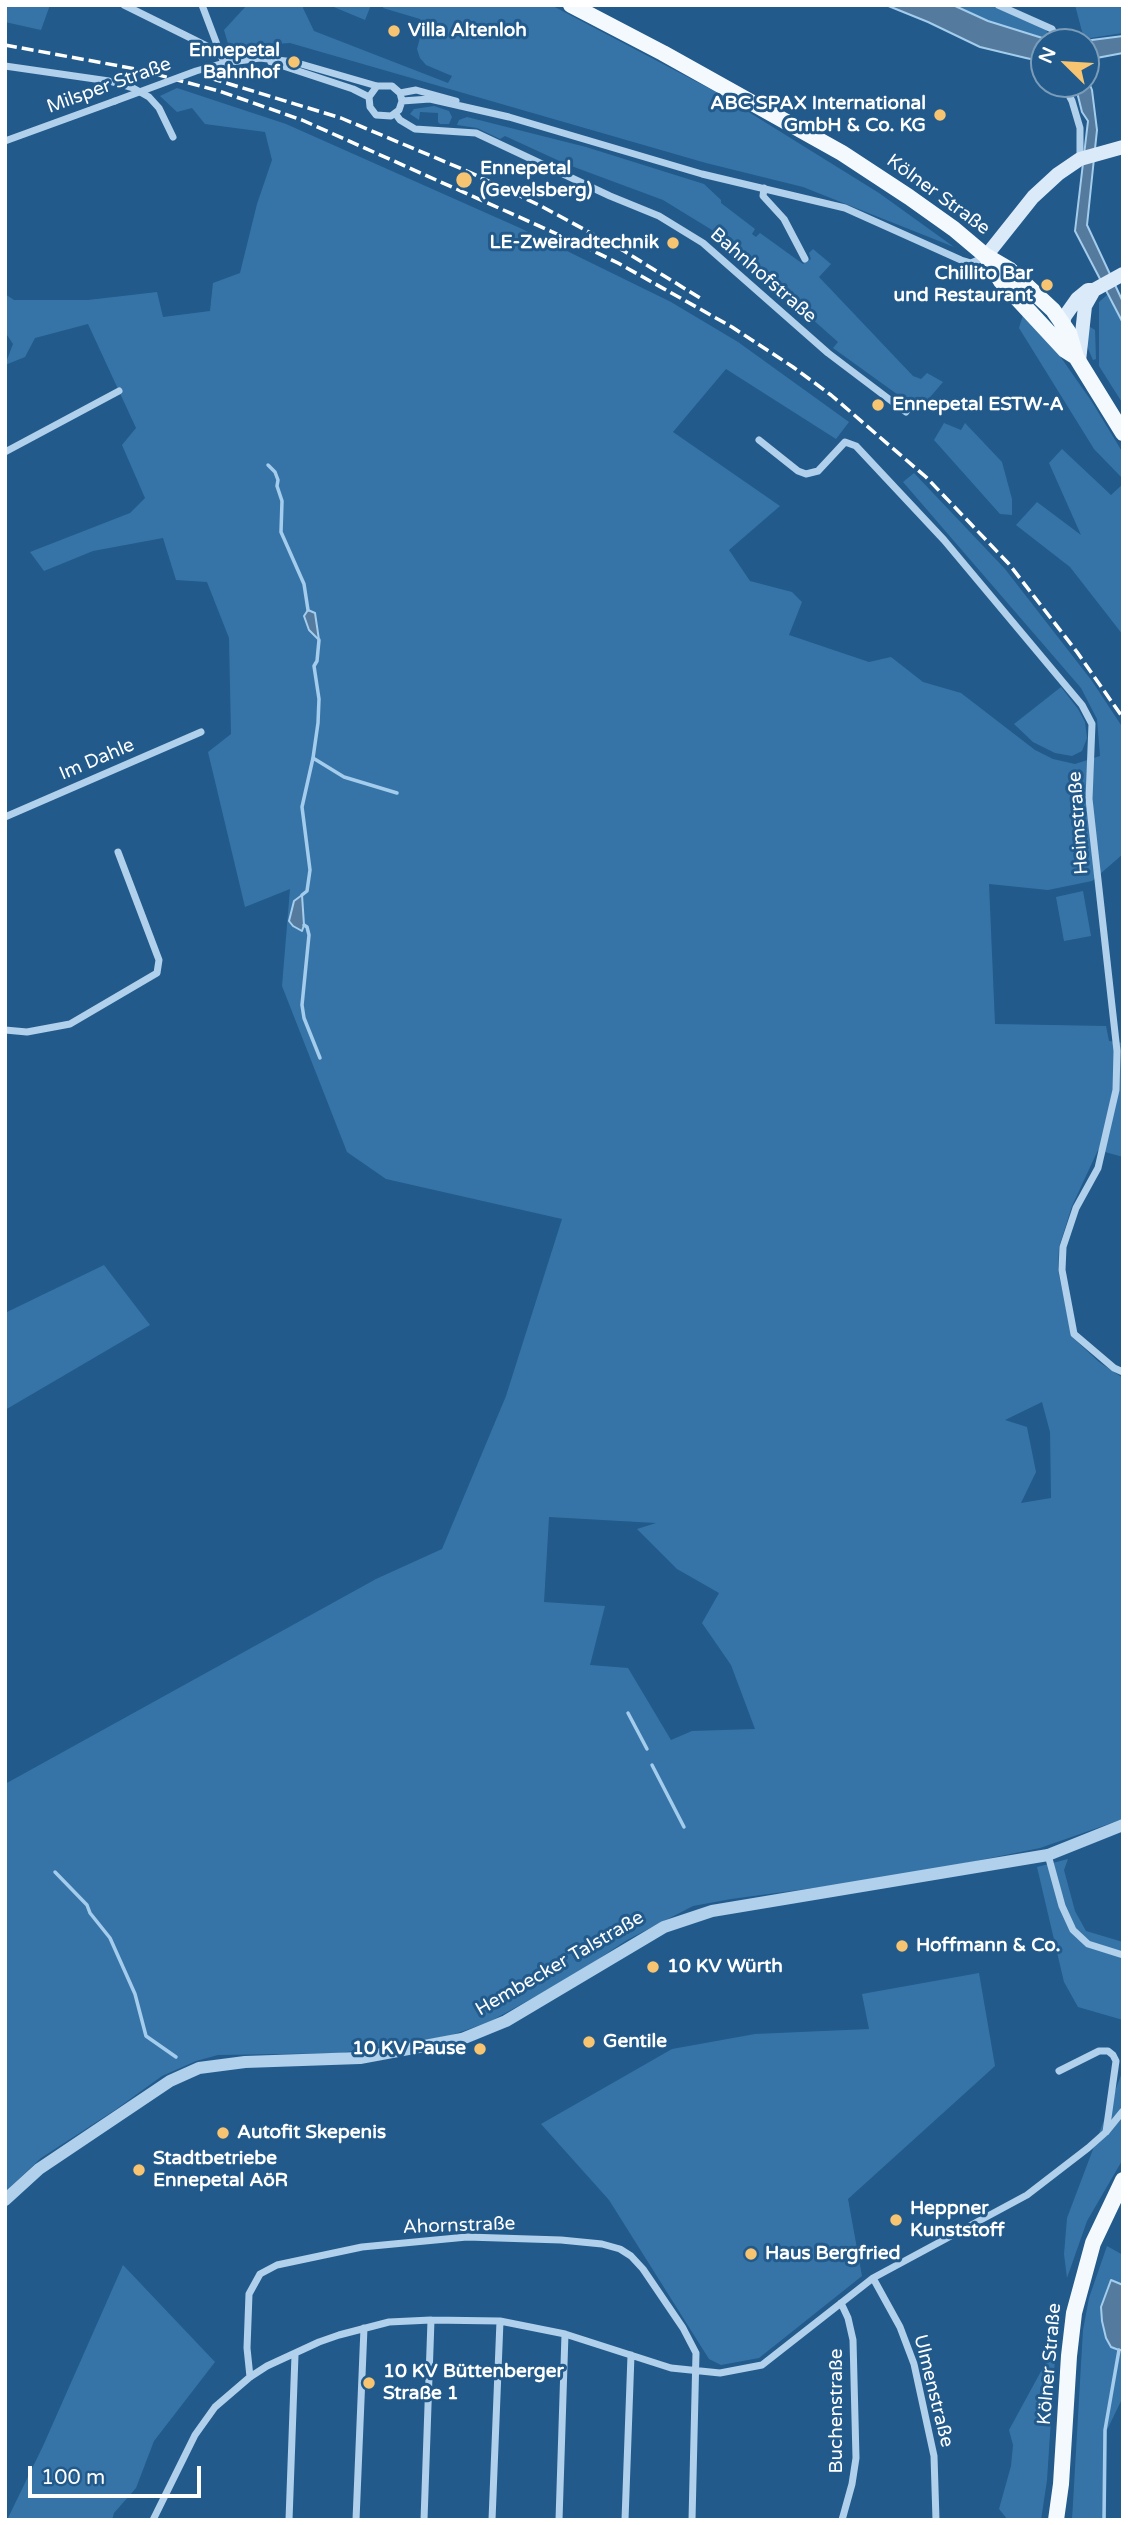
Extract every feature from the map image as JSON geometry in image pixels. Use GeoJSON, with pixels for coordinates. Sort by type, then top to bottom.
{"type":"FeatureCollection","features":[{"type":"Feature","properties":{"kind":"main road","name":"Kölner Straße"},"geometry":{"type":"LineString","coordinates":[[571,5],[842,153],[954,229],[986,256],[1010,270],[1031,288],[1069,333],[1078,359],[1123,433]]}},
{"type":"Feature","properties":{"kind":"main road"},"geometry":{"type":"LineString","coordinates":[[986,256],[1033,197],[1058,174],[1080,159],[1123,146]]}},
{"type":"Feature","properties":{"kind":"main road","name":"Kölner Straße"},"geometry":{"type":"LineString","coordinates":[[986,256],[1001,281],[1078,359]]}},
{"type":"Feature","properties":{"kind":"main road"},"geometry":{"type":"LineString","coordinates":[[1059,342],[1062,323],[1077,299],[1088,290],[1108,282]]}},
{"type":"Feature","properties":{"kind":"main road"},"geometry":{"type":"LineString","coordinates":[[1078,359],[1083,312],[1108,282]]}},
{"type":"Feature","properties":{"kind":"main road","name":"Kölner Straße"},"geometry":{"type":"LineString","coordinates":[[1056,2520],[1074,2313],[1093,2244],[1123,2180]]}},
{"type":"Feature","properties":{"kind":"street"},"geometry":{"type":"LineString","coordinates":[[124,5],[222,54]]}},
{"type":"Feature","properties":{"kind":"street"},"geometry":{"type":"LineString","coordinates":[[202,5],[224,63]]}},
{"type":"Feature","properties":{"kind":"street"},"geometry":{"type":"LineString","coordinates":[[998,5],[1050,28]]}},
{"type":"Feature","properties":{"kind":"street","name":"Bahnhofstraße"},"geometry":{"type":"LineString","coordinates":[[224,63],[260,58],[294,62],[377,86],[387,84],[397,89],[401,97],[430,99],[483,111],[702,174],[845,208],[971,263],[986,256]]}},
{"type":"Feature","properties":{"kind":"street","name":"Bahnhofstraße"},"geometry":{"type":"LineString","coordinates":[[260,58],[353,89],[369,97],[370,107],[376,115],[386,117],[395,113],[400,120],[415,129],[476,132],[610,196],[659,216],[703,243],[828,353],[906,412]]}},
{"type":"Feature","properties":{"kind":"street","name":"Milsper Straße"},"geometry":{"type":"LineString","coordinates":[[5,141],[224,63]]}},
{"type":"Feature","properties":{"kind":"street"},"geometry":{"type":"LineString","coordinates":[[5,66],[109,81],[134,88],[149,97],[159,108],[173,138]]}},
{"type":"Feature","properties":{"kind":"street"},"geometry":{"type":"LineString","coordinates":[[369,97],[377,86]]}},
{"type":"Feature","properties":{"kind":"street"},"geometry":{"type":"LineString","coordinates":[[395,113],[401,97]]}},
{"type":"Feature","properties":{"kind":"street"},"geometry":{"type":"LineString","coordinates":[[1070,98],[1080,128],[1080,159]]}},
{"type":"Feature","properties":{"kind":"street"},"geometry":{"type":"LineString","coordinates":[[764,188],[763,196],[784,219],[806,260]]}},
{"type":"Feature","properties":{"kind":"street"},"geometry":{"type":"LineString","coordinates":[[5,452],[119,391]]}},
{"type":"Feature","properties":{"kind":"street","name":"Heimstraße"},"geometry":{"type":"LineString","coordinates":[[759,440],[798,471],[806,474],[818,471],[845,442],[856,446],[944,540],[1082,705],[1092,724],[1089,800],[1117,1051],[1116,1090],[1098,1168],[1076,1208],[1063,1247],[1062,1270],[1074,1334],[1114,1368],[1123,1372]]}},
{"type":"Feature","properties":{"kind":"street","name":"Im Dahle"},"geometry":{"type":"LineString","coordinates":[[5,817],[201,732]]}},
{"type":"Feature","properties":{"kind":"street"},"geometry":{"type":"LineString","coordinates":[[5,1030],[27,1032],[70,1024],[157,973],[159,960],[118,852]]}},
{"type":"Feature","properties":{"kind":"street","name":"Hembecker Talstraße"},"geometry":{"type":"LineString","coordinates":[[5,2200],[39,2169],[170,2081],[199,2068],[245,2062],[360,2058],[462,2039],[506,2021],[664,1927],[712,1911],[1048,1855],[1123,1825]]}},
{"type":"Feature","properties":{"kind":"street"},"geometry":{"type":"LineString","coordinates":[[1048,1855],[1062,1906],[1073,1930],[1088,1944],[1123,1955]]}},
{"type":"Feature","properties":{"kind":"street"},"geometry":{"type":"LineString","coordinates":[[1059,2071],[1099,2051],[1113,2054],[1116,2061],[1106,2132]]}},
{"type":"Feature","properties":{"kind":"street"},"geometry":{"type":"LineString","coordinates":[[153,2520],[206,2418],[223,2399],[267,2366],[319,2342],[389,2322],[500,2321],[565,2334],[671,2368],[720,2373],[762,2365],[873,2277],[1027,2195],[1106,2132],[1123,2111]]}},
{"type":"Feature","properties":{"kind":"street","name":"Ahornstraße"},"geometry":{"type":"LineString","coordinates":[[250,2377],[247,2348],[249,2294],[256,2278],[277,2264],[362,2247],[467,2237],[561,2240],[602,2244],[620,2249],[643,2269],[683,2328],[696,2353],[692,2520]]}},
{"type":"Feature","properties":{"kind":"street","name":"Ulmenstraße"},"geometry":{"type":"LineString","coordinates":[[873,2277],[901,2327],[914,2364],[934,2456],[936,2520]]}},
{"type":"Feature","properties":{"kind":"street","name":"Buchenstraße"},"geometry":{"type":"LineString","coordinates":[[841,2303],[853,2340],[856,2458],[842,2520]]}},
{"type":"Feature","properties":{"kind":"street"},"geometry":{"type":"LineString","coordinates":[[424,2520],[431,2320]]}},
{"type":"Feature","properties":{"kind":"street"},"geometry":{"type":"LineString","coordinates":[[492,2520],[500,2321]]}},
{"type":"Feature","properties":{"kind":"street"},"geometry":{"type":"LineString","coordinates":[[356,2520],[363,2328]]}},
{"type":"Feature","properties":{"kind":"street"},"geometry":{"type":"LineString","coordinates":[[559,2520],[565,2334]]}},
{"type":"Feature","properties":{"kind":"street"},"geometry":{"type":"LineString","coordinates":[[289,2520],[295,2355]]}},
{"type":"Feature","properties":{"kind":"street"},"geometry":{"type":"LineString","coordinates":[[625,2520],[631,2355]]}},
{"type":"Feature","properties":{"kind":"shaded area"},"geometry":{"type":"Polygon","coordinates":[[[5,5],[50,5],[41,30],[5,22],[5,5]]]}},
{"type":"Feature","properties":{"kind":"shaded area"},"geometry":{"type":"Polygon","coordinates":[[[247,5],[304,5],[314,31],[448,83],[452,76],[426,65],[420,58],[417,49],[423,26],[420,19],[383,8],[384,5],[551,5],[718,93],[879,193],[954,247],[803,187],[706,163],[290,43],[229,47],[224,30],[247,5]]]}},
{"type":"Feature","properties":{"kind":"shaded area"},"geometry":{"type":"Polygon","coordinates":[[[329,5],[371,5],[365,20],[329,5]]]}},
{"type":"Feature","properties":{"kind":"shaded area"},"geometry":{"type":"Polygon","coordinates":[[[886,5],[953,5],[988,21],[1030,34],[1030,59],[980,47],[886,5]]]}},
{"type":"Feature","properties":{"kind":"shaded area"},"geometry":{"type":"Polygon","coordinates":[[[953,5],[989,5],[1045,28],[1030,28],[1030,34],[988,21],[953,5]]]}},
{"type":"Feature","properties":{"kind":"shaded area"},"geometry":{"type":"Polygon","coordinates":[[[1075,5],[1123,5],[1123,33],[1100,37],[1100,28],[1081,28],[1075,5]]]}},
{"type":"Feature","properties":{"kind":"shaded area"},"geometry":{"type":"Polygon","coordinates":[[[1123,36],[1123,53],[1100,57],[1100,39],[1123,36]]]}},
{"type":"Feature","properties":{"kind":"shaded area"},"geometry":{"type":"Polygon","coordinates":[[[177,88],[286,124],[520,228],[671,302],[738,342],[849,422],[836,439],[726,369],[673,432],[780,506],[729,550],[750,581],[792,592],[802,602],[789,635],[869,662],[891,657],[923,682],[961,693],[1035,750],[1053,759],[1075,764],[1100,756],[1097,719],[1081,688],[903,482],[914,473],[1005,569],[1092,681],[1123,728],[1123,854],[1092,881],[1048,890],[989,884],[995,1024],[1106,1026],[1109,1041],[1123,1043],[1123,1157],[1098,1150],[1072,1206],[1059,1247],[1058,1270],[1072,1337],[1099,1362],[1123,1378],[1123,1819],[1040,1848],[896,1877],[693,1906],[627,1940],[573,1976],[489,2022],[449,2036],[340,2053],[218,2055],[196,2061],[162,2076],[41,2158],[5,2192],[5,1784],[376,1579],[442,1549],[506,1396],[562,1219],[386,1179],[347,1152],[282,986],[290,889],[245,907],[208,752],[231,734],[229,638],[207,582],[176,580],[163,538],[93,551],[44,571],[30,552],[130,513],[145,498],[122,445],[136,428],[88,324],[35,338],[25,357],[5,365],[13,344],[5,332],[5,294],[14,300],[88,300],[157,292],[163,317],[210,311],[213,283],[240,273],[257,204],[272,160],[265,132],[205,124],[192,108],[177,112],[160,96],[177,88]],[[1042,1402],[1005,1420],[1027,1427],[1036,1472],[1021,1503],[1051,1498],[1050,1432],[1042,1402]],[[549,1517],[544,1602],[605,1606],[590,1665],[628,1668],[671,1740],[692,1731],[755,1729],[731,1665],[702,1623],[719,1593],[677,1569],[637,1529],[656,1523],[549,1517]]]}},
{"type":"Feature","properties":{"kind":"shaded area"},"geometry":{"type":"Polygon","coordinates":[[[1078,98],[1093,98],[1097,130],[1087,225],[1123,302],[1123,323],[1075,231],[1088,121],[1082,112],[1078,98]]]}},
{"type":"Feature","properties":{"kind":"shaded area"},"geometry":{"type":"Polygon","coordinates":[[[434,106],[449,111],[452,117],[449,124],[438,122],[438,113],[420,112],[419,120],[410,114],[414,109],[434,106]]]}},
{"type":"Feature","properties":{"kind":"shaded area"},"geometry":{"type":"Polygon","coordinates":[[[467,117],[586,147],[704,184],[721,203],[755,229],[752,234],[756,237],[760,233],[803,264],[811,259],[809,253],[813,249],[831,264],[819,277],[913,376],[921,379],[927,373],[943,382],[919,410],[833,348],[838,342],[712,230],[663,200],[566,164],[505,136],[500,139],[477,128],[457,125],[459,120],[467,117]]]}},
{"type":"Feature","properties":{"kind":"shaded area"},"geometry":{"type":"Polygon","coordinates":[[[1107,295],[1123,323],[1123,404],[1099,366],[1099,302],[1107,295]]]}},
{"type":"Feature","properties":{"kind":"shaded area"},"geometry":{"type":"Polygon","coordinates":[[[1023,315],[1055,349],[1092,402],[1123,453],[1123,479],[1094,449],[1019,328],[1023,315]]]}},
{"type":"Feature","properties":{"kind":"shaded area"},"geometry":{"type":"Polygon","coordinates":[[[1087,325],[1095,330],[1096,359],[1093,360],[1086,344],[1087,325]]]}},
{"type":"Feature","properties":{"kind":"shaded area"},"geometry":{"type":"Polygon","coordinates":[[[944,423],[961,430],[965,423],[1002,462],[1012,499],[1012,515],[1000,514],[934,440],[944,423]]]}},
{"type":"Feature","properties":{"kind":"shaded area"},"geometry":{"type":"Polygon","coordinates":[[[1062,449],[1111,495],[1123,484],[1123,635],[1070,567],[1016,525],[1037,502],[1081,535],[1049,463],[1062,449]]]}},
{"type":"Feature","properties":{"kind":"shaded area"},"geometry":{"type":"Polygon","coordinates":[[[308,610],[315,613],[319,640],[309,630],[304,616],[308,610]]]}},
{"type":"Feature","properties":{"kind":"shaded area"},"geometry":{"type":"Polygon","coordinates":[[[1061,687],[1085,722],[1087,738],[1082,751],[1072,756],[1055,753],[1033,742],[1014,724],[1061,687]]]}},
{"type":"Feature","properties":{"kind":"shaded area"},"geometry":{"type":"Polygon","coordinates":[[[1083,891],[1091,936],[1064,941],[1056,897],[1083,891]]]}},
{"type":"Feature","properties":{"kind":"shaded area"},"geometry":{"type":"Polygon","coordinates":[[[302,895],[302,931],[289,921],[294,901],[302,895]]]}},
{"type":"Feature","properties":{"kind":"shaded area"},"geometry":{"type":"Polygon","coordinates":[[[104,1265],[150,1325],[5,1410],[5,1313],[104,1265]]]}},
{"type":"Feature","properties":{"kind":"shaded area"},"geometry":{"type":"Polygon","coordinates":[[[1068,1859],[1064,1870],[1075,1911],[1086,1931],[1123,1942],[1123,2020],[1078,2007],[1064,1982],[1037,1867],[1068,1859]]]}},
{"type":"Feature","properties":{"kind":"shaded area"},"geometry":{"type":"Polygon","coordinates":[[[979,1973],[995,2066],[848,2199],[862,2276],[759,2358],[721,2365],[709,2359],[609,2200],[541,2124],[672,2049],[755,2034],[869,2029],[862,1994],[979,1973]]]}},
{"type":"Feature","properties":{"kind":"shaded area"},"geometry":{"type":"Polygon","coordinates":[[[1123,2070],[1123,2159],[1087,2221],[1067,2278],[1064,2254],[1067,2218],[1123,2070]]]}},
{"type":"Feature","properties":{"kind":"shaded area"},"geometry":{"type":"Polygon","coordinates":[[[1107,2246],[1123,2255],[1123,2397],[1107,2430],[1106,2520],[1072,2520],[1083,2330],[1089,2298],[1107,2246]]]}},
{"type":"Feature","properties":{"kind":"shaded area"},"geometry":{"type":"Polygon","coordinates":[[[123,2265],[215,2362],[154,2441],[136,2488],[114,2513],[112,2520],[7,2520],[43,2446],[123,2265]]]}},
{"type":"Feature","properties":{"kind":"shaded area"},"geometry":{"type":"Polygon","coordinates":[[[1111,2280],[1123,2285],[1123,2350],[1111,2347],[1102,2321],[1101,2307],[1111,2280]]]}},
{"type":"Feature","properties":{"kind":"shaded area"},"geometry":{"type":"Polygon","coordinates":[[[1055,2358],[1047,2480],[1041,2520],[1008,2520],[999,2509],[1011,2466],[1013,2445],[1009,2430],[1045,2364],[1055,2358]]]}},
{"type":"Feature","properties":{"kind":"waterway"},"geometry":{"type":"LineString","coordinates":[[268,465],[278,480],[277,486],[282,501],[281,532],[304,584],[308,610]]}},
{"type":"Feature","properties":{"kind":"waterway"},"geometry":{"type":"LineString","coordinates":[[302,895],[307,891],[310,870],[302,807],[318,723],[319,699],[314,666],[319,640]]}},
{"type":"Feature","properties":{"kind":"waterway"},"geometry":{"type":"LineString","coordinates":[[313,758],[344,777],[397,793]]}},
{"type":"Feature","properties":{"kind":"waterway"},"geometry":{"type":"LineString","coordinates":[[304,925],[309,935],[302,1005],[304,1018],[320,1058]]}},
{"type":"Feature","properties":{"kind":"waterway"},"geometry":{"type":"LineString","coordinates":[[628,1713],[647,1749]]}},
{"type":"Feature","properties":{"kind":"waterway"},"geometry":{"type":"LineString","coordinates":[[652,1765],[684,1827]]}},
{"type":"Feature","properties":{"kind":"waterway"},"geometry":{"type":"LineString","coordinates":[[55,1872],[87,1905],[90,1913],[110,1938],[135,1994],[146,2036],[176,2057]]}},
{"type":"Feature","properties":{"kind":"waterway"},"geometry":{"type":"LineString","coordinates":[[1104,2520],[1105,2430],[1119,2350]]}},
{"type":"Feature","properties":{"kind":"railway"},"geometry":{"type":"LineString","coordinates":[[5,45],[136,69],[219,91],[302,120],[575,242],[732,327],[831,395],[926,477],[1009,564],[1077,652],[1123,718]]}},
{"type":"Feature","properties":{"kind":"railway"},"geometry":{"type":"LineString","coordinates":[[210,78],[341,118],[467,171],[541,206],[624,251],[700,298]]}},
{"type":"Feature","properties":{"kind":"place","name":"Villa Altenloh"},"geometry":{"type":"Point","coordinates":[394,31]}},
{"type":"Feature","properties":{"kind":"place","name":"Ennepetal Bahnhof"},"geometry":{"type":"Point","coordinates":[294,62]}},
{"type":"Feature","properties":{"kind":"place","name":"ABC SPAX International GmbH & Co. KG"},"geometry":{"type":"Point","coordinates":[940,115]}},
{"type":"Feature","properties":{"kind":"place","name":"Ennepetal (Gevelsberg)"},"geometry":{"type":"Point","coordinates":[464,180]}},
{"type":"Feature","properties":{"kind":"place","name":"LE-Zweiradtechnik"},"geometry":{"type":"Point","coordinates":[673,243]}},
{"type":"Feature","properties":{"kind":"place","name":"Chillito Bar und Restaurant"},"geometry":{"type":"Point","coordinates":[1047,285]}},
{"type":"Feature","properties":{"kind":"place","name":"Ennepetal ESTW-A"},"geometry":{"type":"Point","coordinates":[878,405]}},
{"type":"Feature","properties":{"kind":"place","name":"Hoffmann & Co."},"geometry":{"type":"Point","coordinates":[902,1946]}},
{"type":"Feature","properties":{"kind":"place","name":"10 KV Würth"},"geometry":{"type":"Point","coordinates":[653,1967]}},
{"type":"Feature","properties":{"kind":"place","name":"Gentile"},"geometry":{"type":"Point","coordinates":[589,2042]}},
{"type":"Feature","properties":{"kind":"place","name":"10 KV Pause"},"geometry":{"type":"Point","coordinates":[480,2049]}},
{"type":"Feature","properties":{"kind":"place","name":"Autofit Skepenis"},"geometry":{"type":"Point","coordinates":[223,2133]}},
{"type":"Feature","properties":{"kind":"place","name":"Stadtbetriebe Ennepetal AöR"},"geometry":{"type":"Point","coordinates":[139,2170]}},
{"type":"Feature","properties":{"kind":"place","name":"Heppner Kunststoff"},"geometry":{"type":"Point","coordinates":[896,2220]}},
{"type":"Feature","properties":{"kind":"place","name":"Haus Bergfried"},"geometry":{"type":"Point","coordinates":[751,2254]}},
{"type":"Feature","properties":{"kind":"place","name":"10 KV Büttenberger Straße 1"},"geometry":{"type":"Point","coordinates":[369,2383]}}]}
